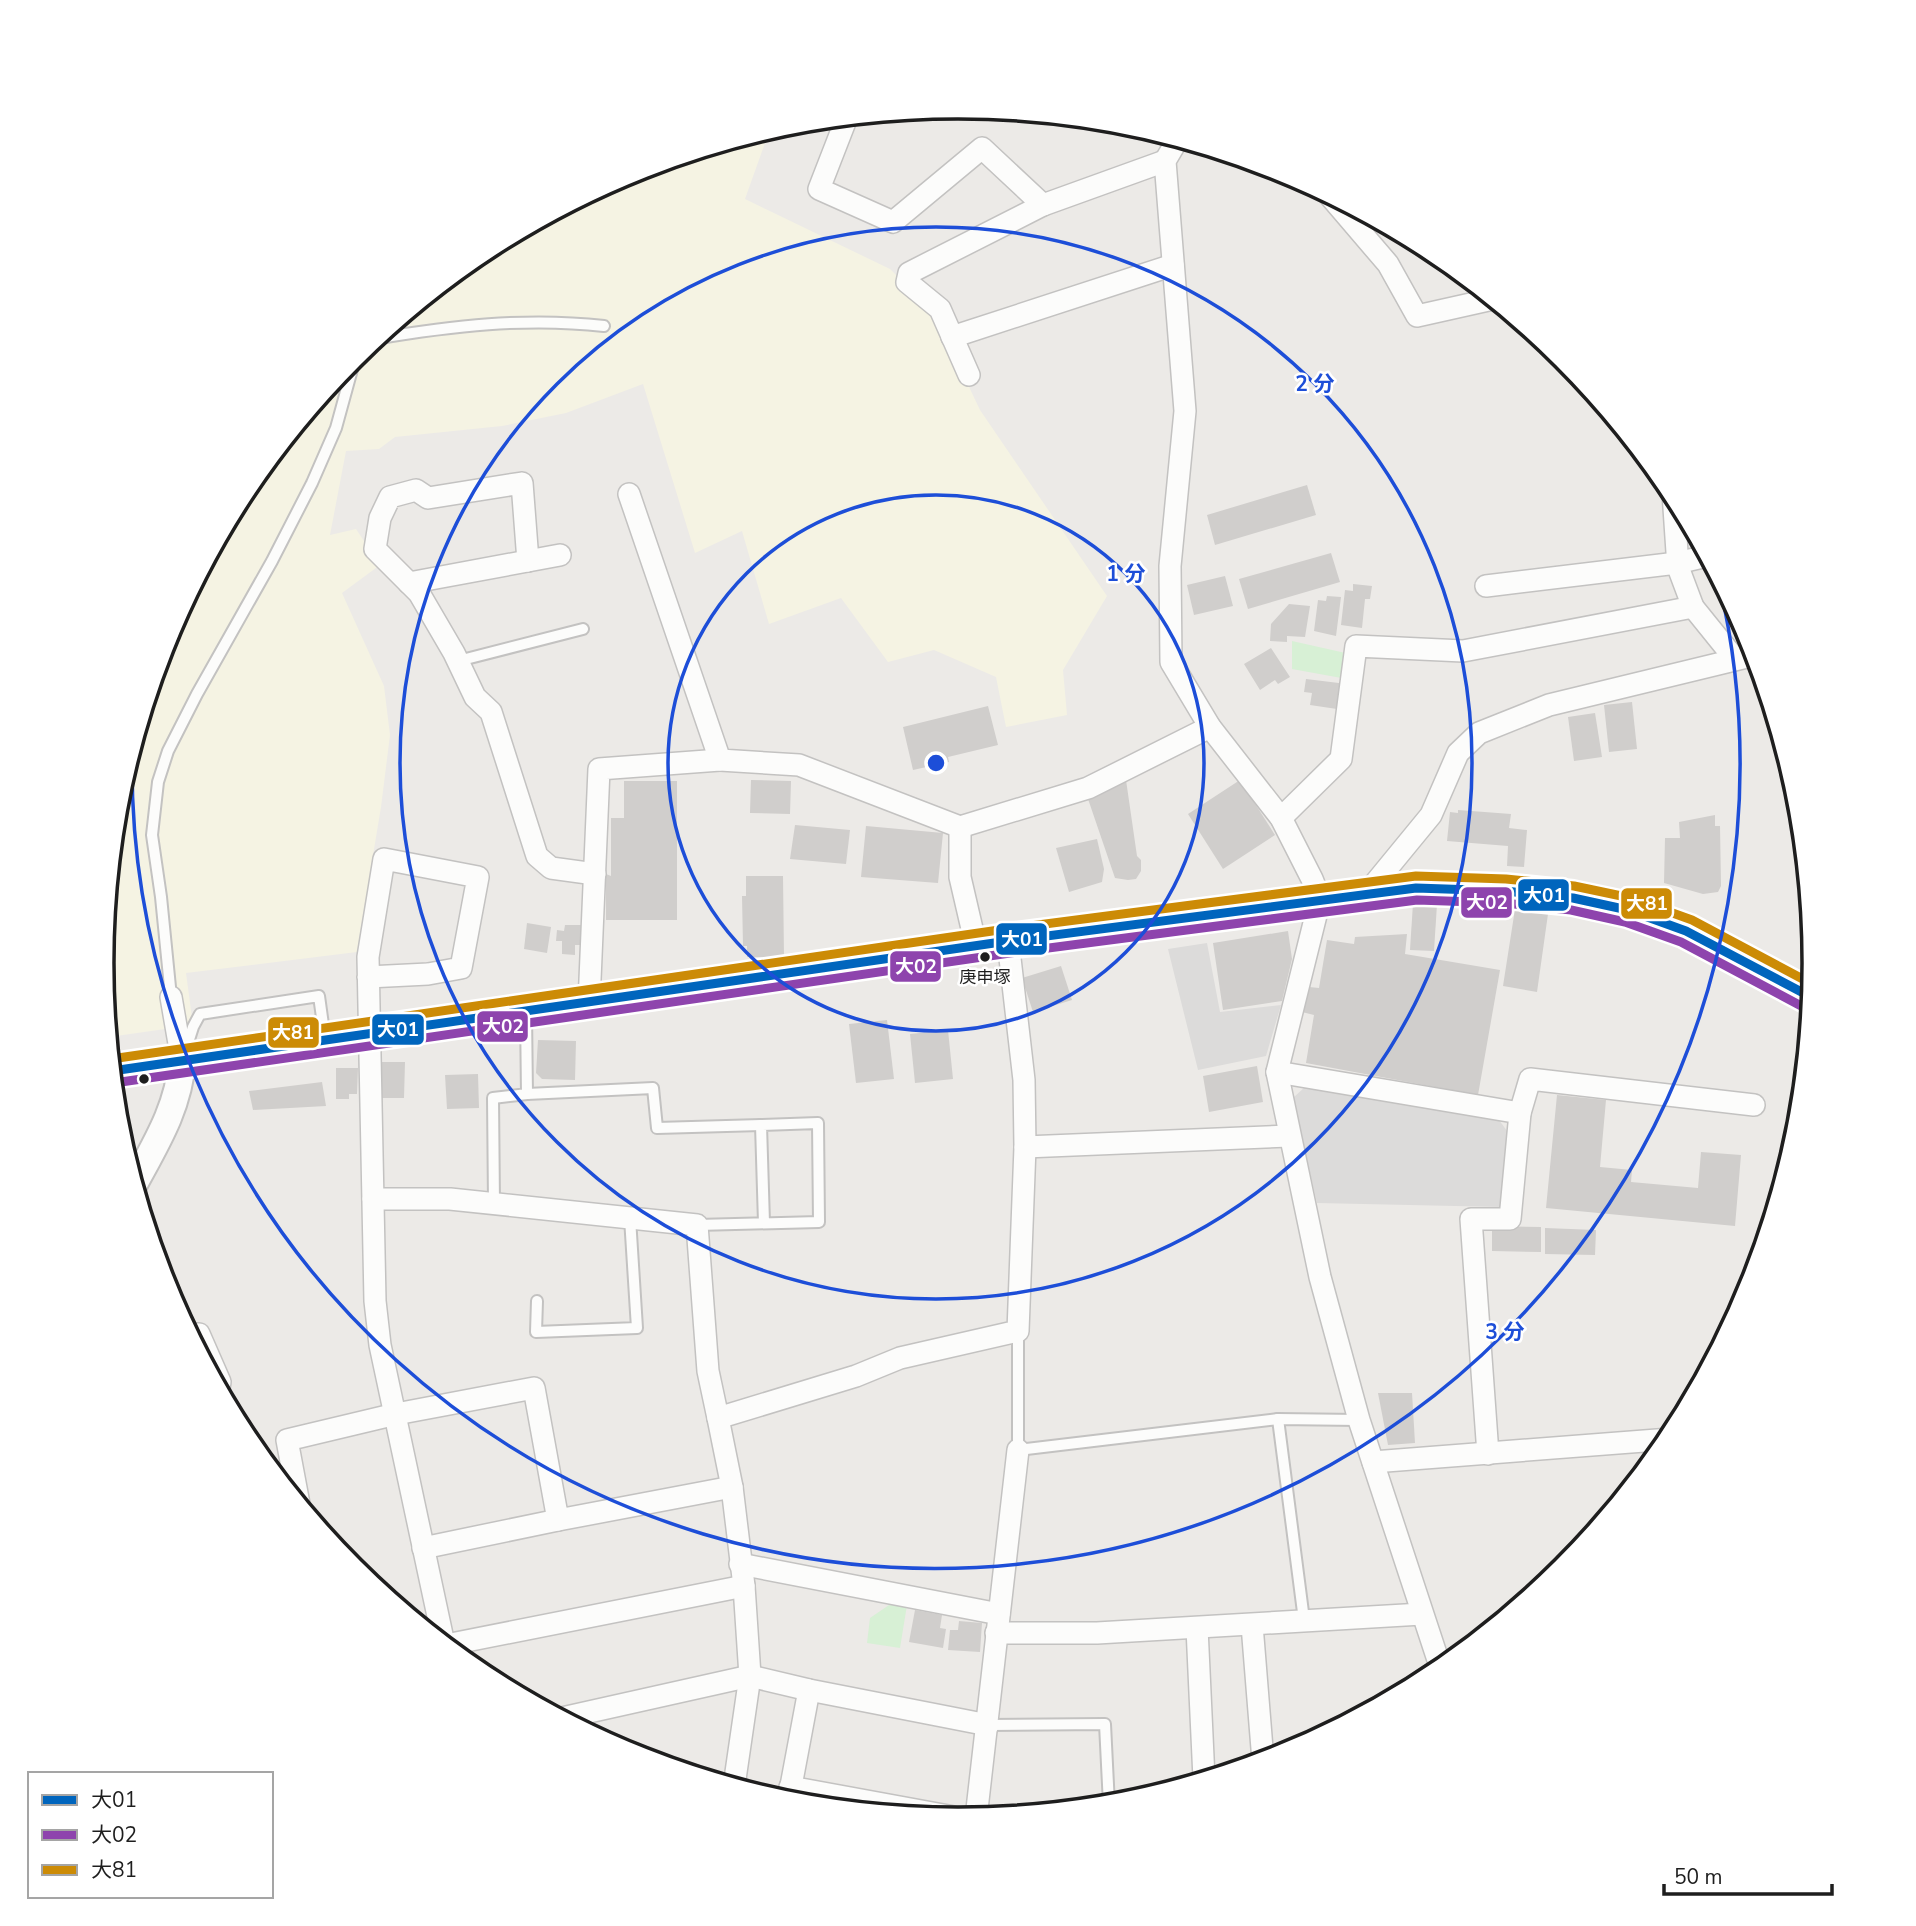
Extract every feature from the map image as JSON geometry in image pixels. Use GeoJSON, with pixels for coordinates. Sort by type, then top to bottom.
{"type":"FeatureCollection","features":[{"type":"Feature","properties":{"kind":"main road"},"geometry":{"type":"LineString","coordinates":[[121,1070],[1008,941],[1416,888],[1493,890],[1573,898],[1628,910],[1686,931],[1801,992]]}},
{"type":"Feature","properties":{"kind":"street"},"geometry":{"type":"LineString","coordinates":[[843,127],[819,188],[892,222],[982,148],[1044,205]]}},
{"type":"Feature","properties":{"kind":"street"},"geometry":{"type":"LineString","coordinates":[[1173,147],[1165,161],[1185,411],[1170,566],[1171,662],[1210,727],[1281,818],[1320,899],[1277,1072],[1320,1277],[1359,1420],[1437,1658]]}},
{"type":"Feature","properties":{"kind":"street"},"geometry":{"type":"LineString","coordinates":[[969,375],[940,309],[907,282],[909,273],[1044,205],[1165,161]]}},
{"type":"Feature","properties":{"kind":"street"},"geometry":{"type":"LineString","coordinates":[[1345,213],[1388,264],[1417,316],[1482,301]]}},
{"type":"Feature","properties":{"kind":"street"},"geometry":{"type":"LineString","coordinates":[[952,337],[1173,265]]}},
{"type":"Feature","properties":{"kind":"street"},"geometry":{"type":"LineString","coordinates":[[528,561],[522,483],[428,498],[416,491],[390,497],[380,518],[375,549],[419,593],[475,697],[491,712],[537,856],[551,868],[595,874]]}},
{"type":"Feature","properties":{"kind":"street"},"geometry":{"type":"LineString","coordinates":[[629,494],[720,760]]}},
{"type":"Feature","properties":{"kind":"street"},"geometry":{"type":"LineString","coordinates":[[1675,518],[1678,563],[1693,607],[1744,656]]}},
{"type":"Feature","properties":{"kind":"street"},"geometry":{"type":"LineString","coordinates":[[409,583],[560,555]]}},
{"type":"Feature","properties":{"kind":"street"},"geometry":{"type":"LineString","coordinates":[[1486,586],[1678,563],[1698,558]]}},
{"type":"Feature","properties":{"kind":"street"},"geometry":{"type":"LineString","coordinates":[[1281,818],[1341,758],[1356,646],[1463,651],[1693,607]]}},
{"type":"Feature","properties":{"kind":"street"},"geometry":{"type":"LineString","coordinates":[[1367,893],[1431,816],[1458,753],[1479,733],[1549,705],[1744,657]]}},
{"type":"Feature","properties":{"kind":"street"},"geometry":{"type":"LineString","coordinates":[[589,1003],[599,769],[720,760],[799,765],[960,827],[1088,788],[1210,727]]}},
{"type":"Feature","properties":{"kind":"street"},"geometry":{"type":"LineString","coordinates":[[960,827],[960,877],[976,946]]}},
{"type":"Feature","properties":{"kind":"street"},"geometry":{"type":"LineString","coordinates":[[368,977],[428,974],[461,968],[478,877],[384,859],[368,957],[368,977],[369,1035],[375,1301],[379,1334],[442,1631]]}},
{"type":"Feature","properties":{"kind":"street"},"geometry":{"type":"LineString","coordinates":[[718,1418],[856,1377],[900,1358],[1018,1331],[1025,1147],[1024,1080],[1008,941]]}},
{"type":"Feature","properties":{"kind":"street"},"geometry":{"type":"LineString","coordinates":[[140,1171],[175,1103],[181,1082],[182,1061],[171,997]]}},
{"type":"Feature","properties":{"kind":"street"},"geometry":{"type":"LineString","coordinates":[[1277,1072],[1520,1113]]}},
{"type":"Feature","properties":{"kind":"street"},"geometry":{"type":"LineString","coordinates":[[1488,1454],[1471,1219],[1510,1219],[1520,1113],[1530,1079],[1754,1105]]}},
{"type":"Feature","properties":{"kind":"street"},"geometry":{"type":"LineString","coordinates":[[1025,1147],[1289,1136]]}},
{"type":"Feature","properties":{"kind":"street"},"geometry":{"type":"LineString","coordinates":[[373,1199],[450,1199],[697,1225],[708,1371],[732,1487],[744,1586],[750,1676],[735,1777]]}},
{"type":"Feature","properties":{"kind":"street"},"geometry":{"type":"LineString","coordinates":[[284,1472],[287,1440],[396,1414],[534,1388],[558,1520]]}},
{"type":"Feature","properties":{"kind":"street"},"geometry":{"type":"LineString","coordinates":[[1373,1462],[1654,1440]]}},
{"type":"Feature","properties":{"kind":"street"},"geometry":{"type":"LineString","coordinates":[[978,1806],[1018,1450]]}},
{"type":"Feature","properties":{"kind":"street"},"geometry":{"type":"LineString","coordinates":[[423,1548],[732,1487]]}},
{"type":"Feature","properties":{"kind":"street"},"geometry":{"type":"LineString","coordinates":[[740,1564],[998,1623],[1097,1633],[1422,1614]]}},
{"type":"Feature","properties":{"kind":"street"},"geometry":{"type":"LineString","coordinates":[[457,1643],[744,1586]]}},
{"type":"Feature","properties":{"kind":"street"},"geometry":{"type":"LineString","coordinates":[[1252,1625],[1262,1750]]}},
{"type":"Feature","properties":{"kind":"street"},"geometry":{"type":"LineString","coordinates":[[1197,1628],[1204,1770]]}},
{"type":"Feature","properties":{"kind":"street"},"geometry":{"type":"LineString","coordinates":[[576,1715],[750,1676],[988,1725]]}},
{"type":"Feature","properties":{"kind":"street"},"geometry":{"type":"LineString","coordinates":[[790,1790],[809,1690]]}},
{"type":"Feature","properties":{"kind":"lane"},"geometry":{"type":"LineString","coordinates":[[392,337],[506,322],[564,322],[604,327]]}},
{"type":"Feature","properties":{"kind":"lane"},"geometry":{"type":"LineString","coordinates":[[171,997],[162,897],[152,835],[158,782],[168,751],[197,694],[272,561],[312,483],[336,428],[350,378]]}},
{"type":"Feature","properties":{"kind":"lane"},"geometry":{"type":"LineString","coordinates":[[458,662],[583,629]]}},
{"type":"Feature","properties":{"kind":"lane"},"geometry":{"type":"LineString","coordinates":[[182,1061],[193,1027],[201,1014],[319,996],[326,1041]]}},
{"type":"Feature","properties":{"kind":"lane"},"geometry":{"type":"LineString","coordinates":[[526,1012],[527,1094]]}},
{"type":"Feature","properties":{"kind":"lane"},"geometry":{"type":"LineString","coordinates":[[495,1204],[493,1098],[653,1088],[657,1128],[818,1123],[819,1222],[697,1225]]}},
{"type":"Feature","properties":{"kind":"lane"},"geometry":{"type":"LineString","coordinates":[[761,1125],[764,1223]]}},
{"type":"Feature","properties":{"kind":"lane"},"geometry":{"type":"LineString","coordinates":[[537,1301],[536,1332],[637,1328],[630,1218]]}},
{"type":"Feature","properties":{"kind":"lane"},"geometry":{"type":"LineString","coordinates":[[1018,1331],[1018,1450],[1278,1419],[1359,1420]]}},
{"type":"Feature","properties":{"kind":"lane"},"geometry":{"type":"LineString","coordinates":[[1278,1419],[1304,1620]]}},
{"type":"Feature","properties":{"kind":"lane"},"geometry":{"type":"LineString","coordinates":[[988,1725],[1105,1724],[1108,1793]]}},
{"type":"Feature","properties":{"kind":"shaded area"},"geometry":{"type":"Polygon","coordinates":[[[765,142],[745,199],[890,269],[934,313],[980,410],[1107,596],[1063,670],[1067,715],[1006,727],[996,677],[934,650],[888,662],[841,598],[769,624],[742,531],[695,553],[643,384],[566,413],[502,426],[395,437],[379,449],[346,451],[330,535],[356,529],[380,565],[342,593],[384,686],[390,735],[357,952],[186,973],[193,1025],[118,1036],[114,963],[121,853],[143,744],[178,640],[227,541],[256,494],[323,406],[361,366],[401,328],[489,261],[536,232],[635,183],[687,164],[765,142]]]}},
{"type":"Feature","properties":{"kind":"shaded area"},"geometry":{"type":"Polygon","coordinates":[[[1207,943],[1220,1012],[1281,1005],[1266,1056],[1198,1070],[1168,949],[1207,943]]]}},
{"type":"Feature","properties":{"kind":"shaded area"},"geometry":{"type":"Polygon","coordinates":[[[1305,1087],[1499,1120],[1510,1135],[1502,1207],[1317,1203],[1293,1098],[1305,1087]]]}},
{"type":"Feature","properties":{"kind":"green space"},"geometry":{"type":"Polygon","coordinates":[[[1292,641],[1350,654],[1347,679],[1292,669],[1292,641]]]}},
{"type":"Feature","properties":{"kind":"green space"},"geometry":{"type":"Polygon","coordinates":[[[892,1603],[907,1605],[900,1648],[867,1643],[870,1618],[892,1603]]]}},
{"type":"Feature","properties":{"kind":"building"},"geometry":{"type":"Polygon","coordinates":[[[1307,485],[1316,515],[1215,545],[1207,515],[1307,485]]]}},
{"type":"Feature","properties":{"kind":"building"},"geometry":{"type":"Polygon","coordinates":[[[1331,553],[1340,582],[1248,609],[1239,579],[1331,553]]]}},
{"type":"Feature","properties":{"kind":"building"},"geometry":{"type":"Polygon","coordinates":[[[1225,576],[1233,606],[1194,615],[1187,585],[1225,576]]]}},
{"type":"Feature","properties":{"kind":"building"},"geometry":{"type":"Polygon","coordinates":[[[1353,584],[1372,586],[1370,599],[1365,599],[1362,628],[1341,625],[1345,590],[1353,591],[1353,584]]]}},
{"type":"Feature","properties":{"kind":"building"},"geometry":{"type":"Polygon","coordinates":[[[1327,596],[1341,597],[1336,636],[1314,631],[1318,600],[1326,601],[1327,596]]]}},
{"type":"Feature","properties":{"kind":"building"},"geometry":{"type":"Polygon","coordinates":[[[1289,604],[1310,606],[1305,637],[1287,636],[1287,642],[1270,641],[1271,624],[1289,604]]]}},
{"type":"Feature","properties":{"kind":"building"},"geometry":{"type":"Polygon","coordinates":[[[1271,648],[1290,677],[1278,684],[1275,680],[1260,690],[1244,664],[1271,648]]]}},
{"type":"Feature","properties":{"kind":"building"},"geometry":{"type":"Polygon","coordinates":[[[1306,679],[1347,684],[1337,709],[1310,705],[1312,693],[1304,692],[1306,679]]]}},
{"type":"Feature","properties":{"kind":"building"},"geometry":{"type":"Polygon","coordinates":[[[1632,702],[1637,749],[1609,752],[1604,705],[1632,702]]]}},
{"type":"Feature","properties":{"kind":"building"},"geometry":{"type":"Polygon","coordinates":[[[988,706],[998,745],[948,757],[949,762],[913,770],[903,727],[988,706]]]}},
{"type":"Feature","properties":{"kind":"building"},"geometry":{"type":"Polygon","coordinates":[[[1595,713],[1602,757],[1574,761],[1568,717],[1595,713]]]}},
{"type":"Feature","properties":{"kind":"building"},"geometry":{"type":"Polygon","coordinates":[[[751,780],[791,781],[790,814],[750,813],[751,780]]]}},
{"type":"Feature","properties":{"kind":"building"},"geometry":{"type":"Polygon","coordinates":[[[1126,780],[1137,856],[1141,860],[1141,871],[1136,879],[1128,880],[1115,878],[1087,796],[1126,780]]]}},
{"type":"Feature","properties":{"kind":"building"},"geometry":{"type":"Polygon","coordinates":[[[1240,780],[1275,835],[1223,869],[1188,814],[1240,780]]]}},
{"type":"Feature","properties":{"kind":"building"},"geometry":{"type":"Polygon","coordinates":[[[624,781],[677,781],[677,920],[606,920],[606,874],[611,876],[611,818],[624,818],[624,781]]]}},
{"type":"Feature","properties":{"kind":"building"},"geometry":{"type":"Polygon","coordinates":[[[1458,810],[1511,814],[1509,828],[1527,830],[1524,867],[1507,866],[1508,846],[1447,841],[1450,812],[1458,813],[1458,810]]]}},
{"type":"Feature","properties":{"kind":"building"},"geometry":{"type":"Polygon","coordinates":[[[1715,815],[1715,826],[1720,826],[1721,886],[1718,892],[1703,894],[1664,883],[1665,838],[1680,838],[1679,822],[1715,815]]]}},
{"type":"Feature","properties":{"kind":"building"},"geometry":{"type":"Polygon","coordinates":[[[795,825],[850,830],[846,864],[790,859],[795,825]]]}},
{"type":"Feature","properties":{"kind":"building"},"geometry":{"type":"Polygon","coordinates":[[[866,826],[943,833],[938,883],[861,877],[866,826]]]}},
{"type":"Feature","properties":{"kind":"building"},"geometry":{"type":"Polygon","coordinates":[[[1097,839],[1104,869],[1102,882],[1069,892],[1056,848],[1097,839]]]}},
{"type":"Feature","properties":{"kind":"building"},"geometry":{"type":"Polygon","coordinates":[[[746,876],[783,876],[784,957],[747,957],[747,946],[743,946],[742,896],[746,896],[746,876]]]}},
{"type":"Feature","properties":{"kind":"building"},"geometry":{"type":"Polygon","coordinates":[[[1413,903],[1437,904],[1434,951],[1410,950],[1413,903]]]}},
{"type":"Feature","properties":{"kind":"building"},"geometry":{"type":"Polygon","coordinates":[[[1515,909],[1548,914],[1537,992],[1503,986],[1515,909]]]}},
{"type":"Feature","properties":{"kind":"building"},"geometry":{"type":"Polygon","coordinates":[[[527,923],[551,927],[547,953],[524,949],[527,923]]]}},
{"type":"Feature","properties":{"kind":"building"},"geometry":{"type":"Polygon","coordinates":[[[565,925],[584,925],[583,945],[575,945],[575,955],[562,954],[562,941],[556,941],[557,930],[564,931],[565,925]]]}},
{"type":"Feature","properties":{"kind":"building"},"geometry":{"type":"Polygon","coordinates":[[[1288,931],[1292,959],[1282,1001],[1223,1010],[1213,943],[1288,931]]]}},
{"type":"Feature","properties":{"kind":"building"},"geometry":{"type":"Polygon","coordinates":[[[1407,934],[1405,954],[1500,970],[1478,1095],[1306,1063],[1314,1015],[1302,1012],[1309,987],[1319,988],[1327,940],[1354,944],[1355,937],[1407,934]]]}},
{"type":"Feature","properties":{"kind":"building"},"geometry":{"type":"Polygon","coordinates":[[[1061,966],[1072,1000],[1033,1012],[1022,978],[1061,966]]]}},
{"type":"Feature","properties":{"kind":"building"},"geometry":{"type":"Polygon","coordinates":[[[887,1020],[894,1079],[856,1083],[849,1024],[887,1020]]]}},
{"type":"Feature","properties":{"kind":"building"},"geometry":{"type":"Polygon","coordinates":[[[948,1030],[953,1079],[915,1083],[910,1034],[948,1030]]]}},
{"type":"Feature","properties":{"kind":"building"},"geometry":{"type":"Polygon","coordinates":[[[538,1040],[576,1041],[575,1080],[542,1079],[536,1073],[538,1040]]]}},
{"type":"Feature","properties":{"kind":"building"},"geometry":{"type":"Polygon","coordinates":[[[377,1062],[405,1062],[404,1098],[377,1098],[377,1062]]]}},
{"type":"Feature","properties":{"kind":"building"},"geometry":{"type":"Polygon","coordinates":[[[1257,1066],[1263,1102],[1209,1112],[1203,1076],[1257,1066]]]}},
{"type":"Feature","properties":{"kind":"building"},"geometry":{"type":"Polygon","coordinates":[[[336,1068],[358,1068],[357,1094],[349,1094],[349,1099],[336,1099],[336,1068]]]}},
{"type":"Feature","properties":{"kind":"building"},"geometry":{"type":"Polygon","coordinates":[[[478,1074],[479,1108],[447,1109],[445,1075],[478,1074]]]}},
{"type":"Feature","properties":{"kind":"building"},"geometry":{"type":"Polygon","coordinates":[[[322,1082],[326,1106],[253,1110],[249,1091],[322,1082]]]}},
{"type":"Feature","properties":{"kind":"building"},"geometry":{"type":"Polygon","coordinates":[[[1557,1095],[1606,1100],[1600,1167],[1632,1170],[1631,1182],[1698,1188],[1701,1152],[1741,1155],[1735,1226],[1546,1208],[1557,1095]]]}},
{"type":"Feature","properties":{"kind":"building"},"geometry":{"type":"Polygon","coordinates":[[[1492,1226],[1541,1227],[1541,1252],[1492,1251],[1492,1226]]]}},
{"type":"Feature","properties":{"kind":"building"},"geometry":{"type":"Polygon","coordinates":[[[1545,1228],[1596,1230],[1595,1255],[1545,1254],[1545,1228]]]}},
{"type":"Feature","properties":{"kind":"building"},"geometry":{"type":"Polygon","coordinates":[[[1378,1393],[1412,1393],[1415,1443],[1388,1445],[1378,1393]]]}},
{"type":"Feature","properties":{"kind":"building"},"geometry":{"type":"Polygon","coordinates":[[[915,1610],[942,1615],[940,1628],[946,1629],[943,1648],[909,1642],[915,1610]]]}},
{"type":"Feature","properties":{"kind":"building"},"geometry":{"type":"Polygon","coordinates":[[[959,1621],[982,1623],[980,1652],[948,1650],[950,1630],[958,1630],[959,1621]]]}},
{"type":"Feature","properties":{"kind":"transit line","name":"大81"},"geometry":{"type":"LineString","coordinates":[[120,1058],[1006,929],[1416,876],[1506,879],[1574,886],[1631,898],[1692,920],[1801,978]]}},
{"type":"Feature","properties":{"kind":"transit line","name":"大01"},"geometry":{"type":"LineString","coordinates":[[121,1070],[1008,941],[1416,888],[1505,891],[1573,898],[1628,910],[1686,931],[1801,992]]}},
{"type":"Feature","properties":{"kind":"transit line","name":"大02"},"geometry":{"type":"LineString","coordinates":[[122,1082],[1010,953],[1417,900],[1504,903],[1571,910],[1625,922],[1681,942],[1800,1006]]}},
{"type":"Feature","properties":{"kind":"place","name":"庚申塚"},"geometry":{"type":"Point","coordinates":[985,957]}}]}
